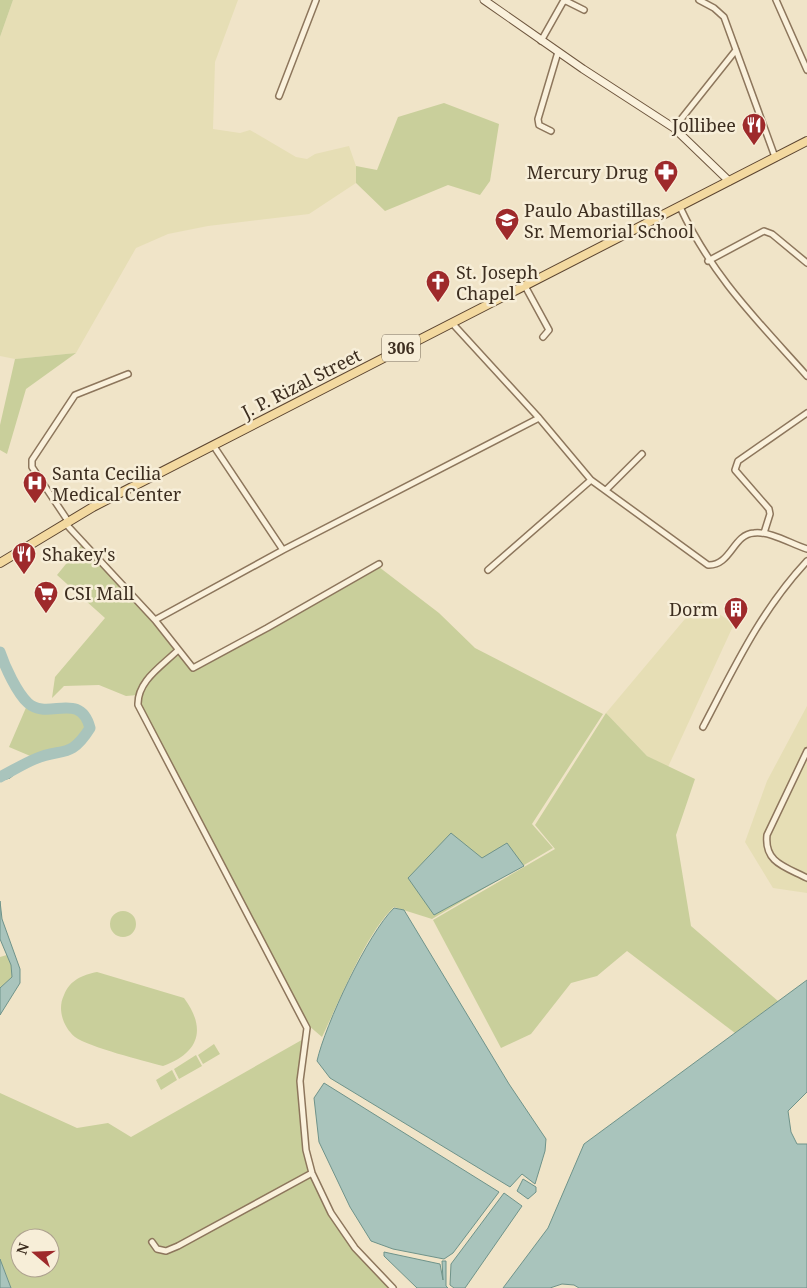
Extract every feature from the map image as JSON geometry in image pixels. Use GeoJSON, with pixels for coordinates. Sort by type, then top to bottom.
{"type":"FeatureCollection","features":[{"type":"Feature","properties":{"kind":"main road"},"geometry":{"type":"LineString","coordinates":[[484,0],[541,41],[674,128],[729,181]]}},
{"type":"Feature","properties":{"kind":"main road","name":"J. P. Rizal Street"},"geometry":{"type":"LineString","coordinates":[[0,563],[66,522],[807,141]]}},
{"type":"Feature","properties":{"kind":"street"},"geometry":{"type":"LineString","coordinates":[[279,96],[316,0]]}},
{"type":"Feature","properties":{"kind":"street"},"geometry":{"type":"LineString","coordinates":[[699,0],[720,12],[775,157]]}},
{"type":"Feature","properties":{"kind":"street"},"geometry":{"type":"LineString","coordinates":[[776,0],[807,70]]}},
{"type":"Feature","properties":{"kind":"street"},"geometry":{"type":"LineString","coordinates":[[541,41],[562,2],[566,1],[584,10]]}},
{"type":"Feature","properties":{"kind":"street"},"geometry":{"type":"LineString","coordinates":[[674,128],[736,50]]}},
{"type":"Feature","properties":{"kind":"street"},"geometry":{"type":"LineString","coordinates":[[551,131],[539,125],[538,119],[558,52]]}},
{"type":"Feature","properties":{"kind":"street"},"geometry":{"type":"LineString","coordinates":[[680,207],[708,261],[729,288],[807,376]]}},
{"type":"Feature","properties":{"kind":"street"},"geometry":{"type":"LineString","coordinates":[[708,261],[764,231],[772,234],[807,263]]}},
{"type":"Feature","properties":{"kind":"street"},"geometry":{"type":"LineString","coordinates":[[524,286],[549,330],[543,337]]}},
{"type":"Feature","properties":{"kind":"street"},"geometry":{"type":"LineString","coordinates":[[452,323],[539,418],[592,480],[708,565],[716,566],[723,561],[742,537],[755,532],[764,533],[807,548]]}},
{"type":"Feature","properties":{"kind":"street"},"geometry":{"type":"LineString","coordinates":[[128,374],[75,395],[31,462],[32,467],[66,522],[155,620],[193,668],[379,564]]}},
{"type":"Feature","properties":{"kind":"street"},"geometry":{"type":"LineString","coordinates":[[764,533],[770,514],[769,509],[735,470],[735,466],[738,461],[807,413]]}},
{"type":"Feature","properties":{"kind":"street"},"geometry":{"type":"LineString","coordinates":[[155,620],[283,550],[539,418]]}},
{"type":"Feature","properties":{"kind":"street"},"geometry":{"type":"LineString","coordinates":[[214,445],[283,550]]}},
{"type":"Feature","properties":{"kind":"street"},"geometry":{"type":"LineString","coordinates":[[606,490],[642,454]]}},
{"type":"Feature","properties":{"kind":"street"},"geometry":{"type":"LineString","coordinates":[[488,570],[592,480]]}},
{"type":"Feature","properties":{"kind":"street"},"geometry":{"type":"LineString","coordinates":[[703,727],[744,647],[779,593],[807,561]]}},
{"type":"Feature","properties":{"kind":"street"},"geometry":{"type":"LineString","coordinates":[[178,650],[142,685],[138,695],[138,705],[307,1028],[300,1081],[306,1150],[312,1173],[327,1205],[355,1248],[393,1288]]}},
{"type":"Feature","properties":{"kind":"street"},"geometry":{"type":"LineString","coordinates":[[807,751],[767,835],[766,847],[771,859],[807,878]]}},
{"type":"Feature","properties":{"kind":"street"},"geometry":{"type":"LineString","coordinates":[[152,1242],[157,1249],[166,1251],[178,1246],[312,1173]]}},
{"type":"Feature","properties":{"kind":"shaded area"},"geometry":{"type":"Polygon","coordinates":[[[13,0],[238,0],[215,62],[213,129],[240,133],[250,130],[296,157],[307,159],[315,154],[349,146],[356,166],[356,183],[309,214],[208,226],[168,234],[136,248],[76,353],[15,359],[0,356],[0,37],[13,0]]]}},
{"type":"Feature","properties":{"kind":"shaded area"},"geometry":{"type":"Polygon","coordinates":[[[700,601],[734,624],[668,767],[647,756],[606,713],[700,601]]]}},
{"type":"Feature","properties":{"kind":"shaded area"},"geometry":{"type":"Polygon","coordinates":[[[807,706],[807,893],[773,888],[745,842],[767,781],[807,706]]]}},
{"type":"Feature","properties":{"kind":"green space"},"geometry":{"type":"Polygon","coordinates":[[[0,0],[13,0],[0,37],[0,0]]]}},
{"type":"Feature","properties":{"kind":"green space"},"geometry":{"type":"Polygon","coordinates":[[[444,103],[499,124],[490,181],[480,195],[448,185],[385,211],[356,183],[356,166],[377,170],[398,117],[444,103]]]}},
{"type":"Feature","properties":{"kind":"green space"},"geometry":{"type":"Polygon","coordinates":[[[76,353],[26,389],[7,454],[0,450],[0,425],[15,359],[76,353]]]}},
{"type":"Feature","properties":{"kind":"green space"},"geometry":{"type":"Polygon","coordinates":[[[83,543],[155,620],[178,650],[142,685],[138,695],[126,696],[99,685],[64,686],[52,698],[55,677],[105,618],[57,575],[83,543]]]}},
{"type":"Feature","properties":{"kind":"green space"},"geometry":{"type":"Polygon","coordinates":[[[379,567],[439,613],[475,648],[603,714],[532,824],[553,848],[432,919],[394,907],[373,933],[345,986],[322,1037],[308,1025],[140,706],[141,698],[148,683],[180,652],[195,669],[379,567]]]}},
{"type":"Feature","properties":{"kind":"green space"},"geometry":{"type":"Polygon","coordinates":[[[28,703],[37,706],[73,709],[86,718],[90,728],[84,737],[66,752],[35,758],[9,747],[28,703]]]}},
{"type":"Feature","properties":{"kind":"green space"},"geometry":{"type":"Polygon","coordinates":[[[606,713],[647,756],[695,779],[676,835],[691,926],[778,1001],[735,1033],[627,951],[597,976],[571,983],[531,1034],[501,1048],[433,920],[555,849],[535,825],[606,713]]]}},
{"type":"Feature","properties":{"kind":"green space"},"geometry":{"type":"Polygon","coordinates":[[[123,911],[132,915],[136,924],[132,933],[123,937],[114,933],[110,924],[114,915],[123,911]]]}},
{"type":"Feature","properties":{"kind":"green space"},"geometry":{"type":"Polygon","coordinates":[[[7,955],[11,965],[12,977],[0,988],[0,957],[7,955]]]}},
{"type":"Feature","properties":{"kind":"green space"},"geometry":{"type":"Polygon","coordinates":[[[97,972],[184,998],[191,1009],[197,1030],[196,1039],[192,1047],[175,1061],[163,1066],[104,1049],[75,1037],[67,1028],[62,1018],[62,1000],[73,982],[97,972]]]}},
{"type":"Feature","properties":{"kind":"green space"},"geometry":{"type":"Polygon","coordinates":[[[307,1037],[300,1081],[306,1150],[319,1191],[355,1248],[393,1288],[11,1288],[0,1259],[0,1093],[77,1128],[108,1123],[131,1137],[307,1037]]]}},
{"type":"Feature","properties":{"kind":"green space"},"geometry":{"type":"Polygon","coordinates":[[[214,1044],[220,1054],[203,1064],[198,1055],[214,1044]]]}},
{"type":"Feature","properties":{"kind":"green space"},"geometry":{"type":"Polygon","coordinates":[[[196,1055],[202,1066],[179,1079],[174,1069],[196,1055]]]}},
{"type":"Feature","properties":{"kind":"green space"},"geometry":{"type":"Polygon","coordinates":[[[172,1070],[177,1080],[161,1090],[156,1080],[172,1070]]]}},
{"type":"Feature","properties":{"kind":"water"},"geometry":{"type":"Polygon","coordinates":[[[28,763],[10,778],[0,781],[0,774],[16,766],[28,763]]]}},
{"type":"Feature","properties":{"kind":"water"},"geometry":{"type":"Polygon","coordinates":[[[451,833],[482,858],[507,843],[524,866],[434,915],[408,878],[451,833]]]}},
{"type":"Feature","properties":{"kind":"water"},"geometry":{"type":"Polygon","coordinates":[[[0,901],[2,919],[20,969],[20,983],[0,1015],[0,988],[12,977],[11,965],[0,939],[0,901]]]}},
{"type":"Feature","properties":{"kind":"water"},"geometry":{"type":"Polygon","coordinates":[[[394,908],[404,910],[509,1084],[546,1139],[545,1151],[535,1184],[522,1174],[510,1187],[330,1078],[317,1061],[338,1003],[360,958],[372,937],[394,908]]]}},
{"type":"Feature","properties":{"kind":"water"},"geometry":{"type":"Polygon","coordinates":[[[807,980],[807,1092],[788,1111],[791,1132],[797,1144],[807,1144],[807,1288],[579,1288],[574,1285],[562,1284],[550,1288],[503,1288],[548,1228],[584,1144],[807,980]]]}},
{"type":"Feature","properties":{"kind":"water"},"geometry":{"type":"Polygon","coordinates":[[[324,1083],[499,1192],[453,1253],[444,1259],[393,1249],[371,1241],[350,1207],[319,1142],[314,1098],[324,1083]]]}},
{"type":"Feature","properties":{"kind":"water"},"geometry":{"type":"Polygon","coordinates":[[[523,1179],[536,1187],[536,1192],[528,1199],[517,1191],[523,1179]]]}},
{"type":"Feature","properties":{"kind":"water"},"geometry":{"type":"Polygon","coordinates":[[[504,1193],[522,1206],[465,1288],[454,1288],[450,1285],[451,1264],[504,1193]]]}},
{"type":"Feature","properties":{"kind":"water"},"geometry":{"type":"Polygon","coordinates":[[[384,1252],[440,1264],[443,1280],[442,1261],[446,1261],[446,1286],[448,1288],[417,1288],[384,1256],[384,1252]]]}},
{"type":"Feature","properties":{"kind":"water"},"geometry":{"type":"Polygon","coordinates":[[[0,1259],[11,1288],[0,1288],[0,1259]]]}},
{"type":"Feature","properties":{"kind":"waterway"},"geometry":{"type":"LineString","coordinates":[[0,652],[12,679],[28,703],[36,708],[71,708],[79,711],[85,717],[90,728],[77,745],[71,749],[35,759],[0,777]]}},
{"type":"Feature","properties":{"kind":"place","name":"Jollibee"},"geometry":{"type":"Point","coordinates":[754,146]}},
{"type":"Feature","properties":{"kind":"place","name":"Mercury Drug"},"geometry":{"type":"Point","coordinates":[666,193]}},
{"type":"Feature","properties":{"kind":"place","name":"Paulo Abastillas, Sr. Memorial School"},"geometry":{"type":"Point","coordinates":[507,241]}},
{"type":"Feature","properties":{"kind":"place","name":"St. Joseph Chapel"},"geometry":{"type":"Point","coordinates":[438,303]}},
{"type":"Feature","properties":{"kind":"place","name":"Santa Cecilia Medical Center"},"geometry":{"type":"Point","coordinates":[35,504]}},
{"type":"Feature","properties":{"kind":"place","name":"Shakey's"},"geometry":{"type":"Point","coordinates":[24,575]}},
{"type":"Feature","properties":{"kind":"place","name":"CSI Mall"},"geometry":{"type":"Point","coordinates":[46,614]}},
{"type":"Feature","properties":{"kind":"place","name":"Dorm"},"geometry":{"type":"Point","coordinates":[736,630]}}]}
